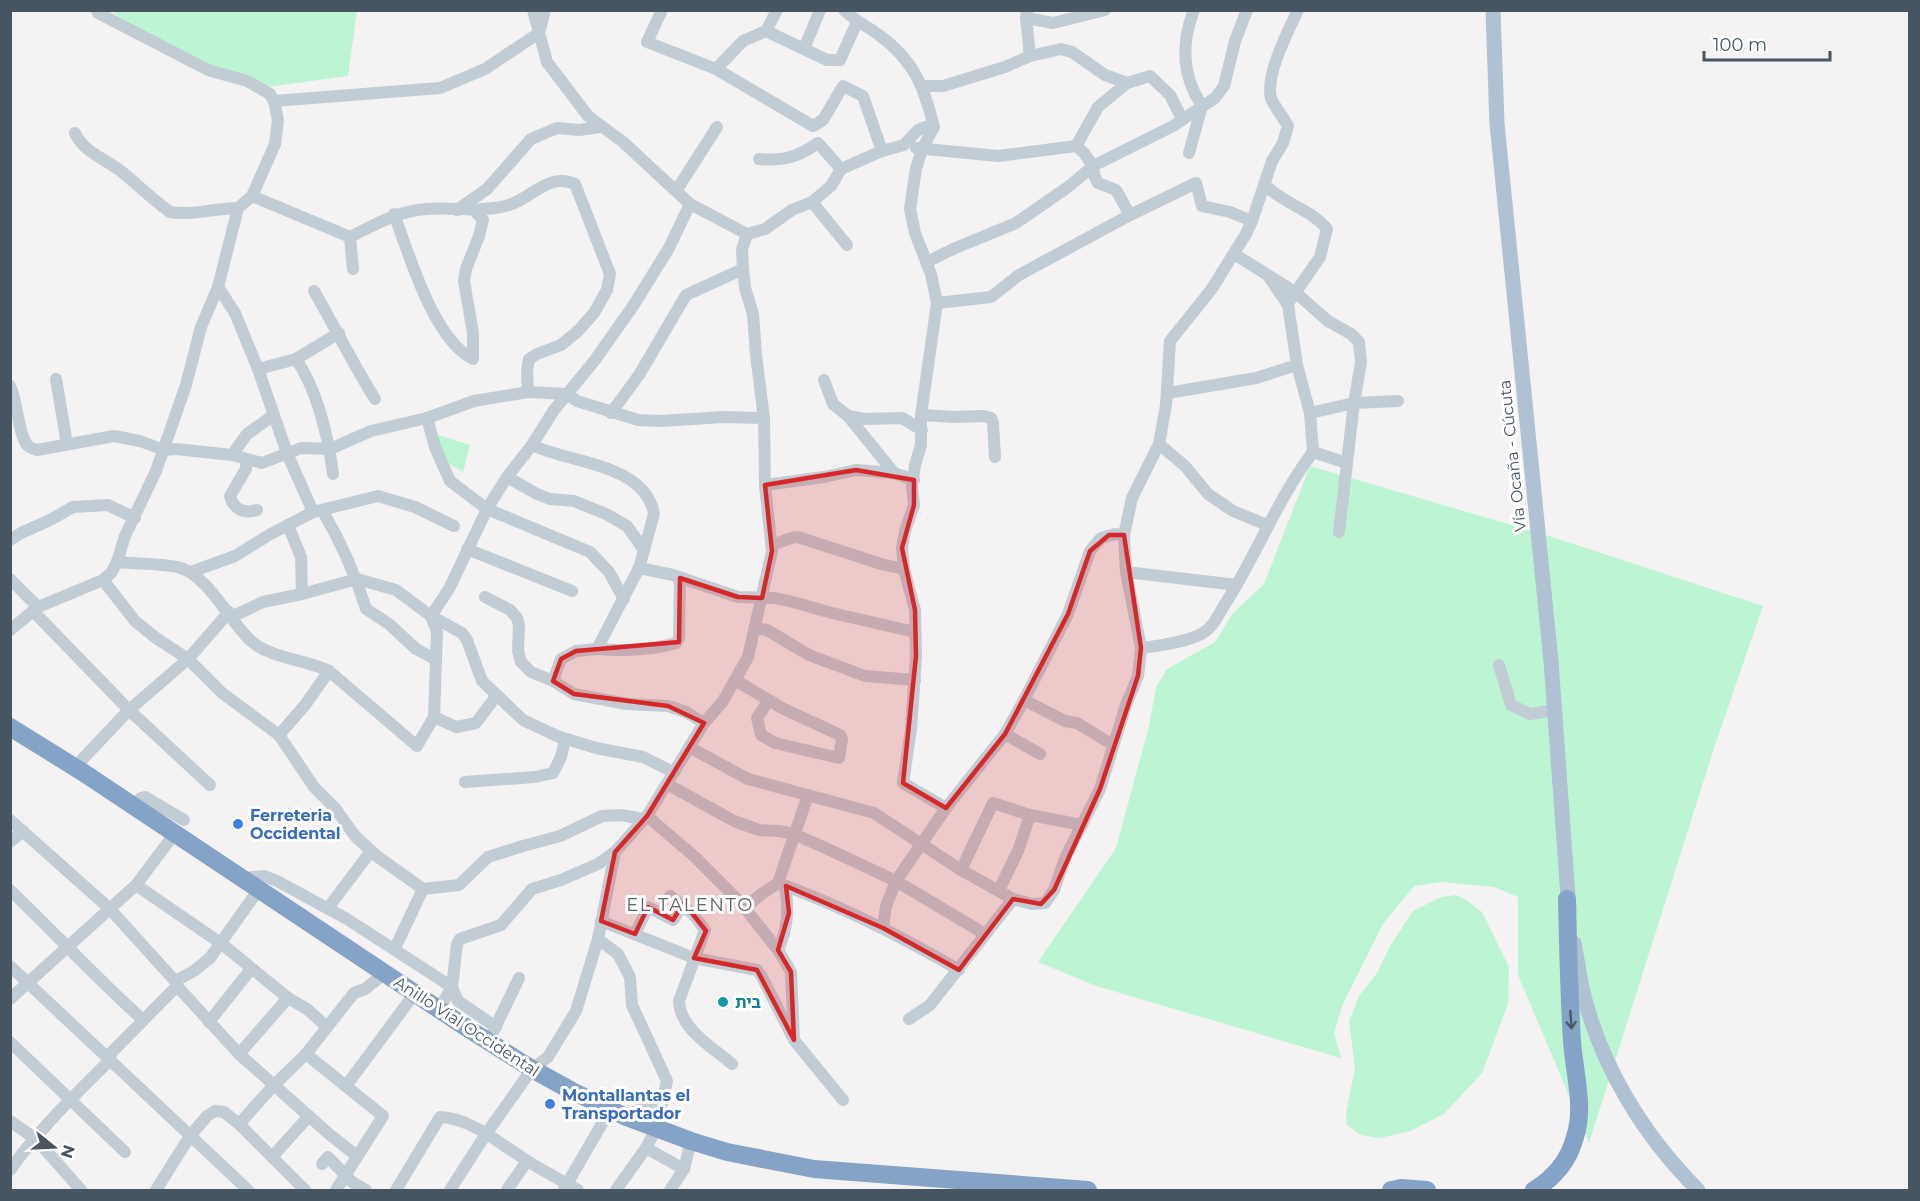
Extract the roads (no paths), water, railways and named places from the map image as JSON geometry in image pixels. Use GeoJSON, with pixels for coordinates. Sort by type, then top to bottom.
{"type":"FeatureCollection","features":[{"type":"Feature","properties":{"kind":"highway","name":"Anillo Vial Occidental"},"geometry":{"type":"LineString","coordinates":[[10,728],[75,767],[133,806],[180,827],[259,889],[439,1009],[492,1034],[532,1069],[617,1113],[656,1129],[727,1152],[814,1169],[977,1187],[1088,1191]]}},
{"type":"Feature","properties":{"kind":"highway"},"geometry":{"type":"LineString","coordinates":[[1534,1191],[1558,1170],[1569,1154],[1576,1136],[1579,1114],[1569,1002],[1567,899]]}},
{"type":"Feature","properties":{"kind":"highway"},"geometry":{"type":"LineString","coordinates":[[1391,1191],[1401,1188],[1427,1191]]}},
{"type":"Feature","properties":{"kind":"main road","name":"Vía Ocaña - Cúcuta"},"geometry":{"type":"LineString","coordinates":[[1493,10],[1497,124],[1555,710],[1567,899],[1582,989],[1599,1042],[1616,1079],[1665,1154],[1698,1191]]}},
{"type":"Feature","properties":{"kind":"street"},"geometry":{"type":"LineString","coordinates":[[10,630],[35,609],[103,580],[111,573],[117,562],[164,450],[186,385],[201,327],[218,287],[237,208],[252,196],[275,144],[278,120],[270,94],[247,81],[208,70],[98,14],[97,10]]}},
{"type":"Feature","properties":{"kind":"street"},"geometry":{"type":"LineString","coordinates":[[534,10],[547,62],[588,116],[623,142],[690,204],[747,234],[765,229],[792,210],[813,202],[831,186],[841,169],[882,151],[904,145],[918,130],[934,127]]}},
{"type":"Feature","properties":{"kind":"street"},"geometry":{"type":"LineString","coordinates":[[274,101],[440,88],[485,69],[538,33],[545,10]]}},
{"type":"Feature","properties":{"kind":"street"},"geometry":{"type":"LineString","coordinates":[[662,10],[647,42],[716,69],[813,126],[818,143],[841,169]]}},
{"type":"Feature","properties":{"kind":"street"},"geometry":{"type":"LineString","coordinates":[[716,69],[743,41],[766,31],[777,10]]}},
{"type":"Feature","properties":{"kind":"street"},"geometry":{"type":"LineString","coordinates":[[804,49],[820,10]]}},
{"type":"Feature","properties":{"kind":"street"},"geometry":{"type":"LineString","coordinates":[[844,10],[904,56],[923,87],[934,127],[922,148],[910,208],[915,233],[927,262],[937,303],[921,415],[922,430],[914,480],[914,505],[902,548],[904,569],[915,610],[916,656],[911,729],[903,783],[946,808]]}},
{"type":"Feature","properties":{"kind":"street"},"geometry":{"type":"LineString","coordinates":[[1030,56],[1026,14],[1053,23],[1105,10]]}},
{"type":"Feature","properties":{"kind":"street"},"geometry":{"type":"LineString","coordinates":[[1189,153],[1202,106],[1188,75],[1185,52],[1185,38],[1194,10]]}},
{"type":"Feature","properties":{"kind":"street"},"geometry":{"type":"LineString","coordinates":[[927,262],[1016,223],[1068,187],[1093,166],[1173,126],[1215,98],[1224,86],[1235,41],[1247,10]]}},
{"type":"Feature","properties":{"kind":"street"},"geometry":{"type":"LineString","coordinates":[[690,747],[748,779],[874,813],[962,870],[1013,899],[1032,904],[1045,903],[1054,890],[1066,856],[1100,789],[1138,676],[1141,648],[1126,572],[1124,535],[1132,498],[1159,444],[1167,393],[1170,340],[1211,290],[1234,254],[1252,220],[1272,161],[1283,143],[1288,126],[1281,112],[1271,101],[1269,88],[1287,32],[1298,10]]}},
{"type":"Feature","properties":{"kind":"street"},"geometry":{"type":"LineString","coordinates":[[766,31],[827,60],[840,60],[857,22]]}},
{"type":"Feature","properties":{"kind":"street"},"geometry":{"type":"LineString","coordinates":[[923,87],[943,86],[1005,68],[1030,56],[1061,49],[1072,52],[1105,75],[1127,83]]}},
{"type":"Feature","properties":{"kind":"street"},"geometry":{"type":"LineString","coordinates":[[1076,146],[1098,106],[1127,83],[1150,76],[1170,95],[1182,119]]}},
{"type":"Feature","properties":{"kind":"street"},"geometry":{"type":"LineString","coordinates":[[813,126],[823,120],[843,86],[863,96],[882,151]]}},
{"type":"Feature","properties":{"kind":"street"},"geometry":{"type":"LineString","coordinates":[[458,210],[487,189],[531,139],[557,128],[579,130],[600,127]]}},
{"type":"Feature","properties":{"kind":"street"},"geometry":{"type":"LineString","coordinates":[[676,191],[717,127]]}},
{"type":"Feature","properties":{"kind":"street"},"geometry":{"type":"LineString","coordinates":[[75,133],[78,142],[91,153],[119,170],[170,212],[179,214],[237,208]]}},
{"type":"Feature","properties":{"kind":"street"},"geometry":{"type":"LineString","coordinates":[[759,159],[772,160],[800,156],[818,143]]}},
{"type":"Feature","properties":{"kind":"street"},"geometry":{"type":"LineString","coordinates":[[904,145],[912,148],[998,156],[1076,146],[1093,166],[1098,183],[1116,190],[1130,215]]}},
{"type":"Feature","properties":{"kind":"street"},"geometry":{"type":"LineString","coordinates":[[350,237],[394,214],[428,209],[475,211],[509,205],[558,179],[575,184],[610,274],[607,290],[578,331],[561,345],[529,359],[528,392]]}},
{"type":"Feature","properties":{"kind":"street"},"geometry":{"type":"LineString","coordinates":[[937,303],[990,297],[1019,275],[1130,215],[1196,183],[1202,206],[1252,220]]}},
{"type":"Feature","properties":{"kind":"street"},"geometry":{"type":"LineString","coordinates":[[1264,184],[1271,192],[1320,221],[1327,229],[1320,257],[1288,305]]}},
{"type":"Feature","properties":{"kind":"street"},"geometry":{"type":"LineString","coordinates":[[252,196],[350,237]]}},
{"type":"Feature","properties":{"kind":"street"},"geometry":{"type":"LineString","coordinates":[[813,202],[847,245]]}},
{"type":"Feature","properties":{"kind":"street"},"geometry":{"type":"LineString","coordinates":[[431,616],[449,589],[487,509],[507,477],[532,445],[554,410],[595,360],[633,306],[669,248],[690,204]]}},
{"type":"Feature","properties":{"kind":"street"},"geometry":{"type":"LineString","coordinates":[[394,214],[419,284],[446,334],[463,354],[473,359],[473,333],[464,281],[483,220],[475,211]]}},
{"type":"Feature","properties":{"kind":"street"},"geometry":{"type":"LineString","coordinates":[[439,1009],[452,987],[457,945],[460,939],[501,925],[532,889],[561,880],[598,864],[615,852],[645,817],[704,723],[723,701],[748,657],[772,544],[765,484],[764,418],[753,314],[745,288],[743,269],[742,250],[747,234]]}},
{"type":"Feature","properties":{"kind":"street"},"geometry":{"type":"LineString","coordinates":[[350,237],[353,269]]}},
{"type":"Feature","properties":{"kind":"street"},"geometry":{"type":"LineString","coordinates":[[1234,254],[1295,292],[1328,321],[1352,334],[1359,342],[1361,362],[1339,532]]}},
{"type":"Feature","properties":{"kind":"street"},"geometry":{"type":"LineString","coordinates":[[611,413],[639,375],[686,294],[743,269]]}},
{"type":"Feature","properties":{"kind":"street"},"geometry":{"type":"LineString","coordinates":[[1141,648],[1195,637],[1208,630],[1237,585],[1267,525],[1298,471],[1313,452],[1310,413],[1297,365],[1288,305],[1269,277]]}},
{"type":"Feature","properties":{"kind":"street"},"geometry":{"type":"LineString","coordinates":[[218,287],[235,312],[258,369],[287,453],[317,511],[341,541],[357,579],[366,609],[388,624],[416,649],[435,659]]}},
{"type":"Feature","properties":{"kind":"street"},"geometry":{"type":"LineString","coordinates":[[314,291],[339,333],[357,371],[375,399]]}},
{"type":"Feature","properties":{"kind":"street"},"geometry":{"type":"LineString","coordinates":[[258,369],[296,359],[339,333]]}},
{"type":"Feature","properties":{"kind":"street"},"geometry":{"type":"LineString","coordinates":[[296,359],[307,375],[330,449],[333,474]]}},
{"type":"Feature","properties":{"kind":"street"},"geometry":{"type":"LineString","coordinates":[[1167,393],[1256,378],[1297,365]]}},
{"type":"Feature","properties":{"kind":"street"},"geometry":{"type":"LineString","coordinates":[[56,379],[67,444]]}},
{"type":"Feature","properties":{"kind":"street"},"geometry":{"type":"LineString","coordinates":[[824,380],[833,404],[848,416],[894,473]]}},
{"type":"Feature","properties":{"kind":"street"},"geometry":{"type":"LineString","coordinates":[[10,386],[14,393],[23,436],[28,446],[37,450],[114,436],[140,441],[164,450],[176,449],[232,455],[262,463],[301,448],[330,449],[371,430],[427,418],[474,401],[528,392],[567,394],[577,401],[638,420],[764,418]]}},
{"type":"Feature","properties":{"kind":"street"},"geometry":{"type":"LineString","coordinates":[[1310,413],[1354,403],[1398,401]]}},
{"type":"Feature","properties":{"kind":"street"},"geometry":{"type":"LineString","coordinates":[[232,455],[247,434],[274,415]]}},
{"type":"Feature","properties":{"kind":"street"},"geometry":{"type":"LineString","coordinates":[[921,415],[991,418],[995,457]]}},
{"type":"Feature","properties":{"kind":"street"},"geometry":{"type":"LineString","coordinates":[[848,416],[865,419],[902,418],[922,430]]}},
{"type":"Feature","properties":{"kind":"street"},"geometry":{"type":"LineString","coordinates":[[427,418],[435,447],[450,481],[487,509],[590,552],[609,572],[624,599]]}},
{"type":"Feature","properties":{"kind":"street"},"geometry":{"type":"LineString","coordinates":[[1159,444],[1185,466],[1208,494],[1233,511],[1267,525]]}},
{"type":"Feature","properties":{"kind":"street"},"geometry":{"type":"LineString","coordinates":[[532,445],[546,452],[587,461],[615,471],[641,490],[653,505],[654,514],[639,568],[597,650]]}},
{"type":"Feature","properties":{"kind":"street"},"geometry":{"type":"LineString","coordinates":[[1313,452],[1347,463]]}},
{"type":"Feature","properties":{"kind":"street"},"geometry":{"type":"LineString","coordinates":[[246,459],[246,469],[230,496],[232,504],[238,510],[249,513],[257,510]]}},
{"type":"Feature","properties":{"kind":"street"},"geometry":{"type":"LineString","coordinates":[[765,484],[824,477],[856,470],[894,473],[914,480]]}},
{"type":"Feature","properties":{"kind":"street"},"geometry":{"type":"LineString","coordinates":[[507,477],[537,494],[574,501],[606,514],[627,526],[644,550]]}},
{"type":"Feature","properties":{"kind":"street"},"geometry":{"type":"LineString","coordinates":[[191,572],[235,556],[269,535],[317,511],[378,496],[415,507],[453,526]]}},
{"type":"Feature","properties":{"kind":"street"},"geometry":{"type":"LineString","coordinates":[[10,540],[73,507],[108,505],[135,518]]}},
{"type":"Feature","properties":{"kind":"street"},"geometry":{"type":"LineString","coordinates":[[288,525],[301,557],[302,594]]}},
{"type":"Feature","properties":{"kind":"street"},"geometry":{"type":"LineString","coordinates":[[883,928],[886,906],[896,882],[946,808],[1005,734],[1024,700],[1068,614],[1090,551],[1101,538],[1115,534],[1124,535]]}},
{"type":"Feature","properties":{"kind":"street"},"geometry":{"type":"LineString","coordinates":[[772,544],[798,537],[881,564],[904,569]]}},
{"type":"Feature","properties":{"kind":"street"},"geometry":{"type":"LineString","coordinates":[[467,549],[572,591]]}},
{"type":"Feature","properties":{"kind":"street"},"geometry":{"type":"LineString","coordinates":[[117,562],[178,567],[191,572],[252,641],[266,650],[329,671],[417,746],[434,717],[437,632],[431,616]]}},
{"type":"Feature","properties":{"kind":"street"},"geometry":{"type":"LineString","coordinates":[[639,568],[680,578],[738,597],[794,602],[915,632]]}},
{"type":"Feature","properties":{"kind":"street"},"geometry":{"type":"LineString","coordinates":[[1126,572],[1237,585]]}},
{"type":"Feature","properties":{"kind":"street"},"geometry":{"type":"LineString","coordinates":[[554,681],[561,659],[576,651],[624,650],[667,646],[676,642],[679,638],[680,578]]}},
{"type":"Feature","properties":{"kind":"street"},"geometry":{"type":"LineString","coordinates":[[10,579],[129,710],[210,785]]}},
{"type":"Feature","properties":{"kind":"street"},"geometry":{"type":"LineString","coordinates":[[75,767],[129,710],[188,659],[230,615],[263,602],[357,579],[396,590],[431,616],[462,633],[467,640],[482,681],[523,720],[565,739],[643,758],[673,772]]}},
{"type":"Feature","properties":{"kind":"street"},"geometry":{"type":"LineString","coordinates":[[103,580],[135,621],[188,659],[222,693],[279,735],[314,787],[334,808],[355,836],[370,851],[423,889],[459,885],[489,858],[560,836],[602,816],[645,817],[695,857],[745,908],[778,950],[791,972],[794,1040]]}},
{"type":"Feature","properties":{"kind":"street"},"geometry":{"type":"LineString","coordinates":[[485,597],[510,610],[517,618],[518,651],[521,662],[531,672],[554,681],[574,694],[604,701],[668,706],[686,712],[704,723]]}},
{"type":"Feature","properties":{"kind":"street"},"geometry":{"type":"LineString","coordinates":[[755,628],[767,630],[809,655],[865,676],[915,680]]}},
{"type":"Feature","properties":{"kind":"street"},"geometry":{"type":"LineString","coordinates":[[1499,665],[1511,705],[1530,714],[1555,710]]}},
{"type":"Feature","properties":{"kind":"street"},"geometry":{"type":"LineString","coordinates":[[279,735],[329,671]]}},
{"type":"Feature","properties":{"kind":"street"},"geometry":{"type":"LineString","coordinates":[[735,680],[768,701],[840,735],[842,739],[839,758],[775,743],[761,735],[757,718],[768,701]]}},
{"type":"Feature","properties":{"kind":"street"},"geometry":{"type":"LineString","coordinates":[[434,717],[456,727],[476,723],[496,695]]}},
{"type":"Feature","properties":{"kind":"street"},"geometry":{"type":"LineString","coordinates":[[1024,700],[1065,722],[1077,723],[1113,745]]}},
{"type":"Feature","properties":{"kind":"street"},"geometry":{"type":"LineString","coordinates":[[1005,734],[1040,754]]}},
{"type":"Feature","properties":{"kind":"street"},"geometry":{"type":"LineString","coordinates":[[465,782],[535,777],[553,773],[561,757],[565,739]]}},
{"type":"Feature","properties":{"kind":"street"},"geometry":{"type":"LineString","coordinates":[[667,784],[734,821],[759,830],[794,834],[896,882],[985,934]]}},
{"type":"Feature","properties":{"kind":"street"},"geometry":{"type":"LineString","coordinates":[[778,950],[785,935],[789,913],[781,885],[794,834],[808,795]]}},
{"type":"Feature","properties":{"kind":"street"},"geometry":{"type":"LineString","coordinates":[[962,870],[993,803],[1030,815],[1083,825]]}},
{"type":"Feature","properties":{"kind":"street"},"geometry":{"type":"LineString","coordinates":[[999,890],[1030,815]]}},
{"type":"Feature","properties":{"kind":"street"},"geometry":{"type":"LineString","coordinates":[[10,820],[109,908],[239,1054],[357,1156]]}},
{"type":"Feature","properties":{"kind":"street"},"geometry":{"type":"LineString","coordinates":[[10,999],[136,885],[180,827]]}},
{"type":"Feature","properties":{"kind":"street"},"geometry":{"type":"LineString","coordinates":[[10,842],[23,831]]}},
{"type":"Feature","properties":{"kind":"street"},"geometry":{"type":"LineString","coordinates":[[328,908],[370,851]]}},
{"type":"Feature","properties":{"kind":"street"},"geometry":{"type":"LineString","coordinates":[[450,1191],[486,1134],[532,1069],[548,1057],[576,1011],[598,939],[615,852]]}},
{"type":"Feature","properties":{"kind":"street"},"geometry":{"type":"LineString","coordinates":[[244,878],[264,876],[328,908],[394,948],[452,987],[458,1001],[492,1034],[519,978]]}},
{"type":"Feature","properties":{"kind":"street"},"geometry":{"type":"LineString","coordinates":[[136,885],[222,944],[288,998],[307,1008],[327,1027]]}},
{"type":"Feature","properties":{"kind":"street"},"geometry":{"type":"LineString","coordinates":[[745,908],[760,895],[781,885],[820,899],[883,928],[959,970]]}},
{"type":"Feature","properties":{"kind":"street"},"geometry":{"type":"LineString","coordinates":[[10,1170],[26,1148],[176,983],[210,958],[259,889]]}},
{"type":"Feature","properties":{"kind":"street"},"geometry":{"type":"LineString","coordinates":[[394,948],[423,889]]}},
{"type":"Feature","properties":{"kind":"street"},"geometry":{"type":"LineString","coordinates":[[10,890],[68,946],[88,969],[143,1020]]}},
{"type":"Feature","properties":{"kind":"street"},"geometry":{"type":"LineString","coordinates":[[670,896],[693,914],[705,930],[679,1001],[679,1012],[687,1024],[732,1064]]}},
{"type":"Feature","properties":{"kind":"street"},"geometry":{"type":"LineString","coordinates":[[909,1019],[930,1005],[1013,899]]}},
{"type":"Feature","properties":{"kind":"street"},"geometry":{"type":"LineString","coordinates":[[635,934],[648,907],[673,920],[682,906]]}},
{"type":"Feature","properties":{"kind":"street"},"geometry":{"type":"LineString","coordinates":[[601,921],[694,958],[757,970],[794,1040],[843,1100]]}},
{"type":"Feature","properties":{"kind":"street"},"geometry":{"type":"LineString","coordinates":[[598,939],[618,954],[630,977],[632,1005],[667,1081],[656,1129],[646,1148],[616,1191]]}},
{"type":"Feature","properties":{"kind":"street"},"geometry":{"type":"LineString","coordinates":[[10,966],[248,1191]]}},
{"type":"Feature","properties":{"kind":"street"},"geometry":{"type":"LineString","coordinates":[[209,1022],[251,969]]}},
{"type":"Feature","properties":{"kind":"street"},"geometry":{"type":"LineString","coordinates":[[239,1124],[274,1084],[306,1054],[354,993],[364,989],[385,973]]}},
{"type":"Feature","properties":{"kind":"street"},"geometry":{"type":"LineString","coordinates":[[346,1086],[415,993]]}},
{"type":"Feature","properties":{"kind":"street"},"geometry":{"type":"LineString","coordinates":[[239,1054],[288,998]]}},
{"type":"Feature","properties":{"kind":"street"},"geometry":{"type":"LineString","coordinates":[[10,1042],[125,1152]]}},
{"type":"Feature","properties":{"kind":"street"},"geometry":{"type":"LineString","coordinates":[[306,1054],[383,1116],[336,1191]]}},
{"type":"Feature","properties":{"kind":"street"},"geometry":{"type":"LineString","coordinates":[[396,1191],[440,1117],[451,1117],[486,1134],[570,1188],[617,1113],[662,1102]]}},
{"type":"Feature","properties":{"kind":"street"},"geometry":{"type":"LineString","coordinates":[[163,1188],[190,1136],[214,1111],[224,1112],[239,1124],[305,1191]]}},
{"type":"Feature","properties":{"kind":"street"},"geometry":{"type":"LineString","coordinates":[[272,1157],[309,1116]]}},
{"type":"Feature","properties":{"kind":"street"},"geometry":{"type":"LineString","coordinates":[[10,1121],[36,1139],[81,1191]]}},
{"type":"Feature","properties":{"kind":"street"},"geometry":{"type":"LineString","coordinates":[[670,1191],[684,1169],[691,1141]]}},
{"type":"Feature","properties":{"kind":"street"},"geometry":{"type":"LineString","coordinates":[[646,1148],[684,1169]]}},
{"type":"Feature","properties":{"kind":"street"},"geometry":{"type":"LineString","coordinates":[[322,1164],[328,1157],[352,1182],[366,1191]]}},
{"type":"Feature","properties":{"kind":"street"},"geometry":{"type":"LineString","coordinates":[[507,1191],[527,1161]]}},
{"type":"Feature","properties":{"kind":"place","name":"Ferreteria Occidental"},"geometry":{"type":"Point","coordinates":[238,824]}},
{"type":"Feature","properties":{"kind":"place","name":"בית"},"geometry":{"type":"Point","coordinates":[723,1002]}},
{"type":"Feature","properties":{"kind":"place","name":"Montallantas el Transportador"},"geometry":{"type":"Point","coordinates":[550,1104]}},
{"type":"Feature","properties":{"kind":"district","name":"EL TALENTO"},"geometry":{"type":"Point","coordinates":[690,905]}}]}
